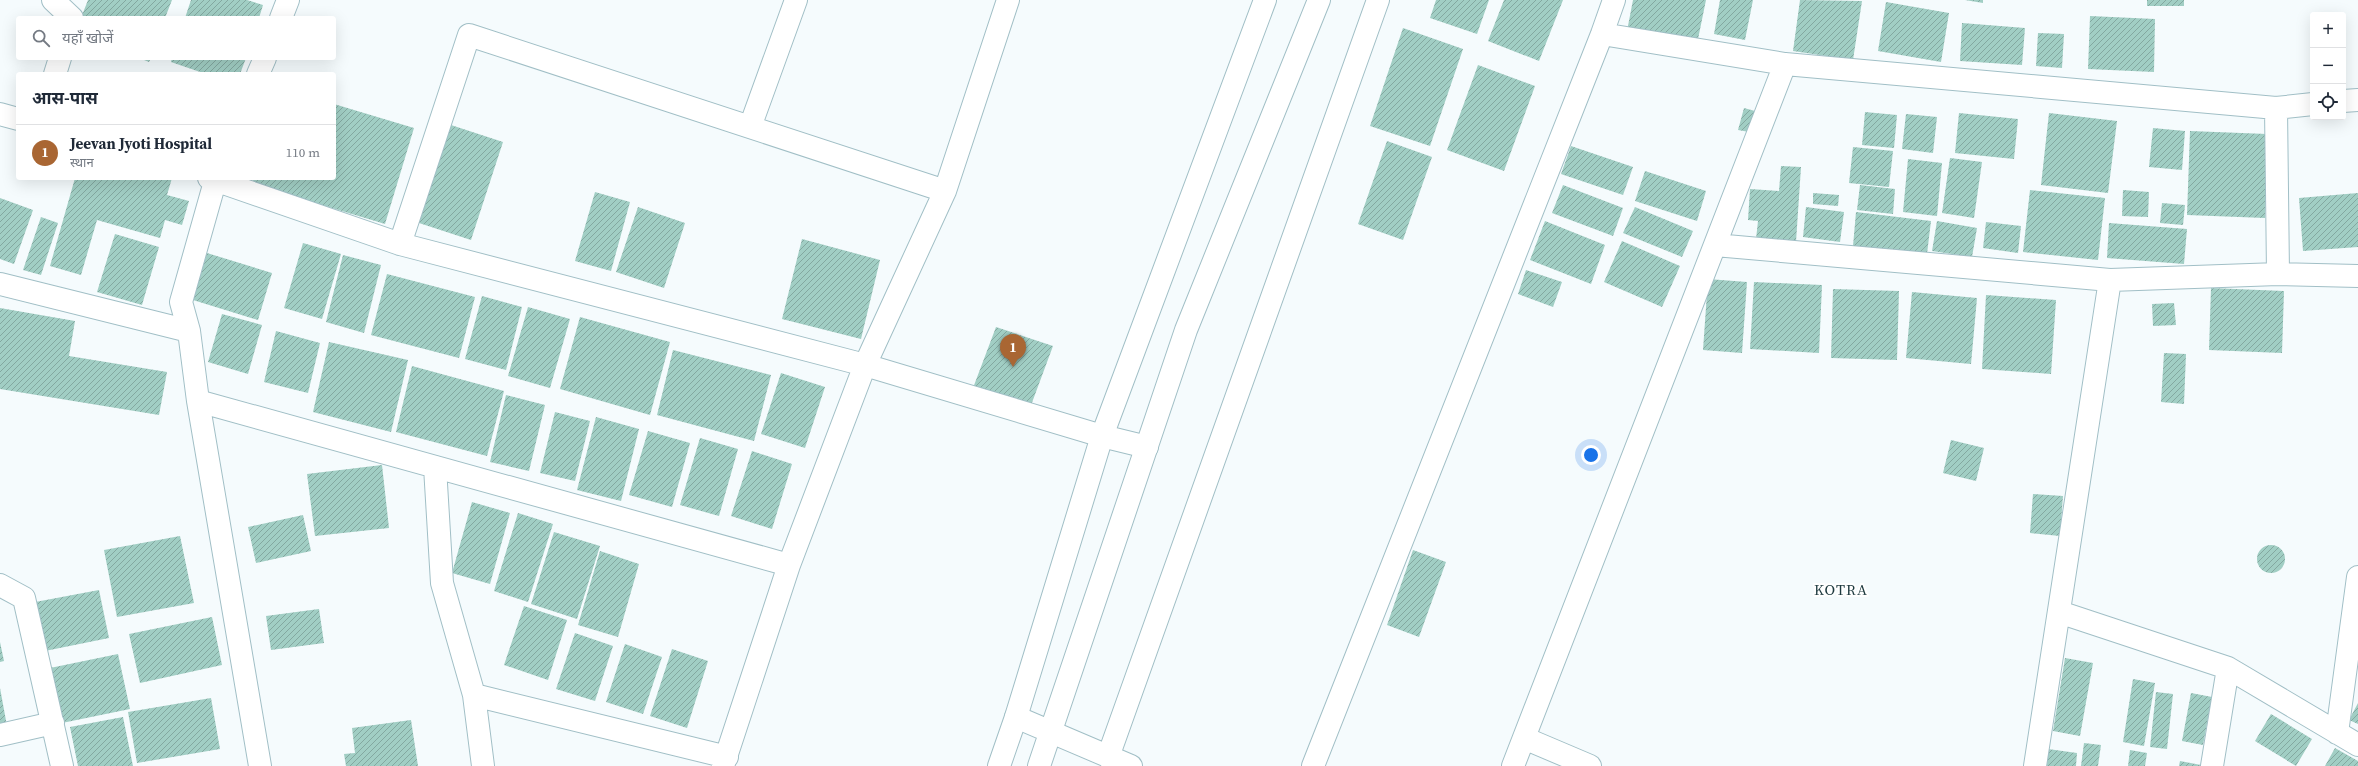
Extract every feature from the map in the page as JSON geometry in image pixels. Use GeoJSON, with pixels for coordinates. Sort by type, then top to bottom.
{"type":"FeatureCollection","features":[{"type":"Feature","properties":{"kind":"street"},"geometry":{"type":"LineString","coordinates":[[53,0],[70,16]]}},
{"type":"Feature","properties":{"kind":"street"},"geometry":{"type":"LineString","coordinates":[[282,16],[288,0]]}},
{"type":"Feature","properties":{"kind":"street"},"geometry":{"type":"LineString","coordinates":[[750,127],[796,0]]}},
{"type":"Feature","properties":{"kind":"street"},"geometry":{"type":"LineString","coordinates":[[474,695],[725,761],[789,565],[865,365],[945,191],[1008,0]]}},
{"type":"Feature","properties":{"kind":"street"},"geometry":{"type":"LineString","coordinates":[[999,766],[1016,717],[1102,436],[1265,0]]}},
{"type":"Feature","properties":{"kind":"street"},"geometry":{"type":"LineString","coordinates":[[1039,766],[1186,330],[1319,0]]}},
{"type":"Feature","properties":{"kind":"street"},"geometry":{"type":"LineString","coordinates":[[1108,756],[1378,0]]}},
{"type":"Feature","properties":{"kind":"street"},"geometry":{"type":"LineString","coordinates":[[1312,766],[1602,34],[1614,0]]}},
{"type":"Feature","properties":{"kind":"street"},"geometry":{"type":"LineString","coordinates":[[1602,34],[1785,64],[2276,108],[2310,104]]}},
{"type":"Feature","properties":{"kind":"street"},"geometry":{"type":"LineString","coordinates":[[400,244],[469,35],[945,191]]}},
{"type":"Feature","properties":{"kind":"street"},"geometry":{"type":"LineString","coordinates":[[56,72],[59,60]]}},
{"type":"Feature","properties":{"kind":"street"},"geometry":{"type":"LineString","coordinates":[[259,72],[264,60]]}},
{"type":"Feature","properties":{"kind":"street"},"geometry":{"type":"LineString","coordinates":[[1513,766],[1785,64]]}},
{"type":"Feature","properties":{"kind":"street"},"geometry":{"type":"LineString","coordinates":[[2346,101],[2358,100]]}},
{"type":"Feature","properties":{"kind":"street"},"geometry":{"type":"LineString","coordinates":[[2276,108],[2278,274]]}},
{"type":"Feature","properties":{"kind":"street"},"geometry":{"type":"LineString","coordinates":[[0,114],[16,118]]}},
{"type":"Feature","properties":{"kind":"street"},"geometry":{"type":"LineString","coordinates":[[214,180],[181,302],[189,331],[198,401],[260,766]]}},
{"type":"Feature","properties":{"kind":"street"},"geometry":{"type":"LineString","coordinates":[[217,180],[400,244],[865,365],[1102,436],[1147,447]]}},
{"type":"Feature","properties":{"kind":"street"},"geometry":{"type":"LineString","coordinates":[[1715,245],[2110,280],[2278,274],[2358,276]]}},
{"type":"Feature","properties":{"kind":"street"},"geometry":{"type":"LineString","coordinates":[[2035,766],[2110,280]]}},
{"type":"Feature","properties":{"kind":"street"},"geometry":{"type":"LineString","coordinates":[[0,284],[189,331]]}},
{"type":"Feature","properties":{"kind":"street"},"geometry":{"type":"LineString","coordinates":[[198,401],[789,565]]}},
{"type":"Feature","properties":{"kind":"street"},"geometry":{"type":"LineString","coordinates":[[435,467],[442,583],[474,695],[483,766]]}},
{"type":"Feature","properties":{"kind":"street"},"geometry":{"type":"LineString","coordinates":[[2337,733],[2358,577]]}},
{"type":"Feature","properties":{"kind":"street"},"geometry":{"type":"LineString","coordinates":[[0,585],[24,598],[62,766]]}},
{"type":"Feature","properties":{"kind":"street"},"geometry":{"type":"LineString","coordinates":[[2059,612],[2228,668],[2358,745]]}},
{"type":"Feature","properties":{"kind":"street"},"geometry":{"type":"LineString","coordinates":[[2212,766],[2228,668]]}},
{"type":"Feature","properties":{"kind":"street"},"geometry":{"type":"LineString","coordinates":[[1016,717],[1131,766]]}},
{"type":"Feature","properties":{"kind":"street"},"geometry":{"type":"LineString","coordinates":[[0,735],[53,723]]}},
{"type":"Feature","properties":{"kind":"street"},"geometry":{"type":"LineString","coordinates":[[1524,738],[1590,766]]}},
{"type":"Feature","properties":{"kind":"building"},"geometry":{"type":"Polygon","coordinates":[[[88,0],[172,0],[166,16],[82,16],[88,0]]]}},
{"type":"Feature","properties":{"kind":"building"},"geometry":{"type":"Polygon","coordinates":[[[191,0],[247,0],[263,5],[260,16],[186,16],[191,0]]]}},
{"type":"Feature","properties":{"kind":"building"},"geometry":{"type":"Polygon","coordinates":[[[1436,0],[1489,0],[1477,34],[1430,18],[1436,0]]]}},
{"type":"Feature","properties":{"kind":"building"},"geometry":{"type":"Polygon","coordinates":[[[1504,0],[1563,0],[1539,61],[1488,41],[1504,0]]]}},
{"type":"Feature","properties":{"kind":"building"},"geometry":{"type":"Polygon","coordinates":[[[1633,0],[1706,0],[1697,44],[1627,31],[1633,0]]]}},
{"type":"Feature","properties":{"kind":"building"},"geometry":{"type":"Polygon","coordinates":[[[1720,0],[1753,0],[1745,40],[1714,34],[1720,0]]]}},
{"type":"Feature","properties":{"kind":"building"},"geometry":{"type":"Polygon","coordinates":[[[1800,0],[1862,1],[1853,60],[1793,51],[1800,0]]]}},
{"type":"Feature","properties":{"kind":"building"},"geometry":{"type":"Polygon","coordinates":[[[1965,0],[1983,0],[1983,3],[1965,0]]]}},
{"type":"Feature","properties":{"kind":"building"},"geometry":{"type":"Polygon","coordinates":[[[2147,0],[2184,0],[2184,6],[2147,6],[2147,0]]]}},
{"type":"Feature","properties":{"kind":"building"},"geometry":{"type":"Polygon","coordinates":[[[1886,2],[1949,13],[1941,62],[1878,51],[1886,2]]]}},
{"type":"Feature","properties":{"kind":"building"},"geometry":{"type":"Polygon","coordinates":[[[2090,16],[2155,19],[2154,72],[2088,69],[2090,16]]]}},
{"type":"Feature","properties":{"kind":"building"},"geometry":{"type":"Polygon","coordinates":[[[1962,23],[2025,28],[2022,65],[1960,61],[1962,23]]]}},
{"type":"Feature","properties":{"kind":"building"},"geometry":{"type":"Polygon","coordinates":[[[1403,28],[1463,49],[1430,146],[1370,126],[1403,28]]]}},
{"type":"Feature","properties":{"kind":"building"},"geometry":{"type":"Polygon","coordinates":[[[2038,33],[2064,34],[2062,68],[2036,66],[2038,33]]]}},
{"type":"Feature","properties":{"kind":"building"},"geometry":{"type":"Polygon","coordinates":[[[172,60],[245,60],[241,72],[200,72],[171,62],[172,60]]]}},
{"type":"Feature","properties":{"kind":"building"},"geometry":{"type":"Polygon","coordinates":[[[1478,65],[1535,86],[1504,171],[1447,150],[1478,65]]]}},
{"type":"Feature","properties":{"kind":"building"},"geometry":{"type":"Polygon","coordinates":[[[336,105],[414,128],[385,224],[252,184],[253,180],[336,180],[336,105]]]}},
{"type":"Feature","properties":{"kind":"building"},"geometry":{"type":"Polygon","coordinates":[[[1744,108],[1755,111],[1749,132],[1738,130],[1744,108]]]}},
{"type":"Feature","properties":{"kind":"building"},"geometry":{"type":"Polygon","coordinates":[[[1865,112],[1897,115],[1894,148],[1862,145],[1865,112]]]}},
{"type":"Feature","properties":{"kind":"building"},"geometry":{"type":"Polygon","coordinates":[[[1959,113],[2018,119],[2014,159],[1955,153],[1959,113]]]}},
{"type":"Feature","properties":{"kind":"building"},"geometry":{"type":"Polygon","coordinates":[[[2049,113],[2117,121],[2108,193],[2041,185],[2049,113]]]}},
{"type":"Feature","properties":{"kind":"building"},"geometry":{"type":"Polygon","coordinates":[[[1906,114],[1937,117],[1933,153],[1902,149],[1906,114]]]}},
{"type":"Feature","properties":{"kind":"building"},"geometry":{"type":"Polygon","coordinates":[[[451,125],[503,142],[471,240],[419,223],[451,125]]]}},
{"type":"Feature","properties":{"kind":"building"},"geometry":{"type":"Polygon","coordinates":[[[2153,128],[2185,131],[2182,170],[2149,167],[2153,128]]]}},
{"type":"Feature","properties":{"kind":"building"},"geometry":{"type":"Polygon","coordinates":[[[2190,131],[2267,134],[2265,218],[2187,215],[2190,131]]]}},
{"type":"Feature","properties":{"kind":"building"},"geometry":{"type":"Polygon","coordinates":[[[1387,141],[1432,157],[1403,240],[1358,224],[1387,141]]]}},
{"type":"Feature","properties":{"kind":"building"},"geometry":{"type":"Polygon","coordinates":[[[1571,146],[1633,167],[1623,195],[1561,174],[1571,146]]]}},
{"type":"Feature","properties":{"kind":"building"},"geometry":{"type":"Polygon","coordinates":[[[1853,147],[1893,151],[1889,187],[1849,183],[1853,147]]]}},
{"type":"Feature","properties":{"kind":"building"},"geometry":{"type":"Polygon","coordinates":[[[1950,158],[1982,162],[1974,218],[1942,213],[1950,158]]]}},
{"type":"Feature","properties":{"kind":"building"},"geometry":{"type":"Polygon","coordinates":[[[1908,159],[1942,163],[1937,216],[1903,212],[1908,159]]]}},
{"type":"Feature","properties":{"kind":"building"},"geometry":{"type":"Polygon","coordinates":[[[1781,166],[1801,167],[1796,242],[1756,239],[1758,221],[1748,220],[1750,189],[1779,191],[1781,166]]]}},
{"type":"Feature","properties":{"kind":"building"},"geometry":{"type":"Polygon","coordinates":[[[1645,171],[1706,191],[1697,221],[1635,201],[1645,171]]]}},
{"type":"Feature","properties":{"kind":"building"},"geometry":{"type":"Polygon","coordinates":[[[74,180],[171,180],[167,195],[189,201],[182,225],[165,220],[160,238],[97,220],[81,275],[50,266],[74,180]]]}},
{"type":"Feature","properties":{"kind":"building"},"geometry":{"type":"Polygon","coordinates":[[[1563,185],[1623,208],[1613,236],[1552,213],[1563,185]]]}},
{"type":"Feature","properties":{"kind":"building"},"geometry":{"type":"Polygon","coordinates":[[[1860,185],[1895,189],[1893,214],[1857,210],[1860,185]]]}},
{"type":"Feature","properties":{"kind":"building"},"geometry":{"type":"Polygon","coordinates":[[[2030,190],[2105,198],[2098,260],[2023,252],[2030,190]]]}},
{"type":"Feature","properties":{"kind":"building"},"geometry":{"type":"Polygon","coordinates":[[[2123,190],[2149,192],[2148,217],[2122,216],[2123,190]]]}},
{"type":"Feature","properties":{"kind":"building"},"geometry":{"type":"Polygon","coordinates":[[[595,192],[630,202],[611,271],[575,261],[595,192]]]}},
{"type":"Feature","properties":{"kind":"building"},"geometry":{"type":"Polygon","coordinates":[[[1813,193],[1839,195],[1838,206],[1813,204],[1813,193]]]}},
{"type":"Feature","properties":{"kind":"building"},"geometry":{"type":"Polygon","coordinates":[[[2358,193],[2358,247],[2303,251],[2299,198],[2358,193]]]}},
{"type":"Feature","properties":{"kind":"building"},"geometry":{"type":"Polygon","coordinates":[[[0,198],[33,210],[14,264],[0,259],[0,198]]]}},
{"type":"Feature","properties":{"kind":"building"},"geometry":{"type":"Polygon","coordinates":[[[2162,203],[2185,205],[2183,225],[2160,223],[2162,203]]]}},
{"type":"Feature","properties":{"kind":"building"},"geometry":{"type":"Polygon","coordinates":[[[638,207],[685,223],[664,288],[616,272],[638,207]]]}},
{"type":"Feature","properties":{"kind":"building"},"geometry":{"type":"Polygon","coordinates":[[[1635,207],[1693,231],[1682,257],[1623,233],[1635,207]]]}},
{"type":"Feature","properties":{"kind":"building"},"geometry":{"type":"Polygon","coordinates":[[[1806,207],[1844,212],[1840,242],[1803,237],[1806,207]]]}},
{"type":"Feature","properties":{"kind":"building"},"geometry":{"type":"Polygon","coordinates":[[[1856,212],[1931,221],[1927,254],[1853,246],[1856,212]]]}},
{"type":"Feature","properties":{"kind":"building"},"geometry":{"type":"Polygon","coordinates":[[[41,217],[58,223],[41,275],[23,270],[41,217]]]}},
{"type":"Feature","properties":{"kind":"building"},"geometry":{"type":"Polygon","coordinates":[[[1545,221],[1605,245],[1591,284],[1530,260],[1545,221]]]}},
{"type":"Feature","properties":{"kind":"building"},"geometry":{"type":"Polygon","coordinates":[[[1937,221],[1977,228],[1972,257],[1932,251],[1937,221]]]}},
{"type":"Feature","properties":{"kind":"building"},"geometry":{"type":"Polygon","coordinates":[[[1986,222],[2021,226],[2018,253],[1983,248],[1986,222]]]}},
{"type":"Feature","properties":{"kind":"building"},"geometry":{"type":"Polygon","coordinates":[[[2109,223],[2187,229],[2184,264],[2107,258],[2109,223]]]}},
{"type":"Feature","properties":{"kind":"building"},"geometry":{"type":"Polygon","coordinates":[[[115,234],[159,247],[142,305],[97,292],[115,234]]]}},
{"type":"Feature","properties":{"kind":"building"},"geometry":{"type":"Polygon","coordinates":[[[802,239],[880,260],[861,339],[782,319],[802,239]]]}},
{"type":"Feature","properties":{"kind":"building"},"geometry":{"type":"Polygon","coordinates":[[[1622,241],[1680,266],[1662,307],[1604,282],[1622,241]]]}},
{"type":"Feature","properties":{"kind":"building"},"geometry":{"type":"Polygon","coordinates":[[[303,243],[341,254],[322,319],[284,308],[303,243]]]}},
{"type":"Feature","properties":{"kind":"building"},"geometry":{"type":"Polygon","coordinates":[[[207,253],[272,273],[258,320],[193,300],[207,253]]]}},
{"type":"Feature","properties":{"kind":"building"},"geometry":{"type":"Polygon","coordinates":[[[343,255],[381,265],[364,333],[326,322],[343,255]]]}},
{"type":"Feature","properties":{"kind":"building"},"geometry":{"type":"Polygon","coordinates":[[[1526,270],[1562,282],[1553,307],[1518,294],[1526,270]]]}},
{"type":"Feature","properties":{"kind":"building"},"geometry":{"type":"Polygon","coordinates":[[[387,274],[475,297],[459,358],[371,335],[387,274]]]}},
{"type":"Feature","properties":{"kind":"building"},"geometry":{"type":"Polygon","coordinates":[[[1708,279],[1747,282],[1742,353],[1703,350],[1708,279]]]}},
{"type":"Feature","properties":{"kind":"building"},"geometry":{"type":"Polygon","coordinates":[[[1754,282],[1822,285],[1819,353],[1750,349],[1754,282]]]}},
{"type":"Feature","properties":{"kind":"building"},"geometry":{"type":"Polygon","coordinates":[[[2211,288],[2284,291],[2282,353],[2209,350],[2211,288]]]}},
{"type":"Feature","properties":{"kind":"building"},"geometry":{"type":"Polygon","coordinates":[[[1833,289],[1899,291],[1897,360],[1831,358],[1833,289]]]}},
{"type":"Feature","properties":{"kind":"building"},"geometry":{"type":"Polygon","coordinates":[[[1912,292],[1977,298],[1971,364],[1906,358],[1912,292]]]}},
{"type":"Feature","properties":{"kind":"building"},"geometry":{"type":"Polygon","coordinates":[[[1986,295],[2056,300],[2051,374],[1982,369],[1986,295]]]}},
{"type":"Feature","properties":{"kind":"building"},"geometry":{"type":"Polygon","coordinates":[[[482,296],[522,307],[506,370],[465,359],[482,296]]]}},
{"type":"Feature","properties":{"kind":"building"},"geometry":{"type":"Polygon","coordinates":[[[2174,303],[2176,325],[2153,326],[2152,304],[2174,303]]]}},
{"type":"Feature","properties":{"kind":"building"},"geometry":{"type":"Polygon","coordinates":[[[528,307],[570,319],[550,388],[508,376],[528,307]]]}},
{"type":"Feature","properties":{"kind":"building"},"geometry":{"type":"Polygon","coordinates":[[[0,308],[75,321],[69,356],[167,372],[159,415],[0,389],[0,308]]]}},
{"type":"Feature","properties":{"kind":"building"},"geometry":{"type":"Polygon","coordinates":[[[222,314],[262,325],[248,374],[208,362],[222,314]]]}},
{"type":"Feature","properties":{"kind":"building"},"geometry":{"type":"Polygon","coordinates":[[[580,317],[670,342],[650,415],[560,389],[580,317]]]}},
{"type":"Feature","properties":{"kind":"building"},"geometry":{"type":"Polygon","coordinates":[[[996,327],[1053,346],[1030,408],[973,388],[996,327]]]}},
{"type":"Feature","properties":{"kind":"building"},"geometry":{"type":"Polygon","coordinates":[[[276,331],[320,343],[308,393],[264,382],[276,331]]]}},
{"type":"Feature","properties":{"kind":"building"},"geometry":{"type":"Polygon","coordinates":[[[329,342],[408,360],[391,432],[313,412],[329,342]]]}},
{"type":"Feature","properties":{"kind":"building"},"geometry":{"type":"Polygon","coordinates":[[[673,350],[771,375],[754,441],[657,415],[673,350]]]}},
{"type":"Feature","properties":{"kind":"building"},"geometry":{"type":"Polygon","coordinates":[[[2164,353],[2186,354],[2184,404],[2161,402],[2164,353]]]}},
{"type":"Feature","properties":{"kind":"building"},"geometry":{"type":"Polygon","coordinates":[[[412,366],[504,391],[487,456],[396,432],[412,366]]]}},
{"type":"Feature","properties":{"kind":"building"},"geometry":{"type":"Polygon","coordinates":[[[781,373],[825,387],[805,448],[761,434],[781,373]]]}},
{"type":"Feature","properties":{"kind":"building"},"geometry":{"type":"Polygon","coordinates":[[[506,395],[545,405],[529,471],[490,462],[506,395]]]}},
{"type":"Feature","properties":{"kind":"building"},"geometry":{"type":"Polygon","coordinates":[[[555,412],[590,421],[575,481],[540,473],[555,412]]]}},
{"type":"Feature","properties":{"kind":"building"},"geometry":{"type":"Polygon","coordinates":[[[596,417],[639,429],[621,501],[577,490],[596,417]]]}},
{"type":"Feature","properties":{"kind":"building"},"geometry":{"type":"Polygon","coordinates":[[[648,431],[690,443],[672,507],[629,495],[648,431]]]}},
{"type":"Feature","properties":{"kind":"building"},"geometry":{"type":"Polygon","coordinates":[[[700,438],[738,449],[719,516],[680,505],[700,438]]]}},
{"type":"Feature","properties":{"kind":"building"},"geometry":{"type":"Polygon","coordinates":[[[1951,440],[1984,448],[1976,481],[1943,473],[1951,440]]]}},
{"type":"Feature","properties":{"kind":"building"},"geometry":{"type":"Polygon","coordinates":[[[752,451],[792,464],[772,529],[731,516],[752,451]]]}},
{"type":"Feature","properties":{"kind":"building"},"geometry":{"type":"Polygon","coordinates":[[[382,465],[389,528],[315,536],[307,474],[382,465]]]}},
{"type":"Feature","properties":{"kind":"building"},"geometry":{"type":"Polygon","coordinates":[[[2033,494],[2063,496],[2060,536],[2030,533],[2033,494]]]}},
{"type":"Feature","properties":{"kind":"building"},"geometry":{"type":"Polygon","coordinates":[[[472,502],[510,513],[490,584],[452,573],[472,502]]]}},
{"type":"Feature","properties":{"kind":"building"},"geometry":{"type":"Polygon","coordinates":[[[518,513],[553,524],[528,602],[494,591],[518,513]]]}},
{"type":"Feature","properties":{"kind":"building"},"geometry":{"type":"Polygon","coordinates":[[[303,515],[311,551],[256,563],[248,527],[303,515]]]}},
{"type":"Feature","properties":{"kind":"building"},"geometry":{"type":"Polygon","coordinates":[[[554,532],[600,546],[577,619],[531,604],[554,532]]]}},
{"type":"Feature","properties":{"kind":"building"},"geometry":{"type":"Polygon","coordinates":[[[180,536],[194,603],[117,617],[104,550],[180,536]]]}},
{"type":"Feature","properties":{"kind":"building"},"geometry":{"type":"Polygon","coordinates":[[[2271,545],[2281,549],[2285,559],[2281,569],[2271,573],[2261,569],[2257,559],[2261,549],[2271,545]]]}},
{"type":"Feature","properties":{"kind":"building"},"geometry":{"type":"Polygon","coordinates":[[[1413,550],[1446,562],[1419,637],[1387,625],[1413,550]]]}},
{"type":"Feature","properties":{"kind":"building"},"geometry":{"type":"Polygon","coordinates":[[[600,551],[639,564],[618,637],[578,625],[600,551]]]}},
{"type":"Feature","properties":{"kind":"building"},"geometry":{"type":"Polygon","coordinates":[[[99,590],[109,638],[40,652],[30,603],[99,590]]]}},
{"type":"Feature","properties":{"kind":"building"},"geometry":{"type":"Polygon","coordinates":[[[524,606],[567,620],[548,680],[504,665],[524,606]]]}},
{"type":"Feature","properties":{"kind":"building"},"geometry":{"type":"Polygon","coordinates":[[[319,609],[324,643],[271,650],[266,616],[319,609]]]}},
{"type":"Feature","properties":{"kind":"building"},"geometry":{"type":"Polygon","coordinates":[[[212,617],[222,665],[140,683],[129,634],[212,617]]]}},
{"type":"Feature","properties":{"kind":"building"},"geometry":{"type":"Polygon","coordinates":[[[575,633],[613,646],[595,701],[556,689],[575,633]]]}},
{"type":"Feature","properties":{"kind":"building"},"geometry":{"type":"Polygon","coordinates":[[[0,642],[4,661],[0,662],[0,642]]]}},
{"type":"Feature","properties":{"kind":"building"},"geometry":{"type":"Polygon","coordinates":[[[625,644],[662,657],[643,714],[606,702],[625,644]]]}},
{"type":"Feature","properties":{"kind":"building"},"geometry":{"type":"Polygon","coordinates":[[[672,649],[708,661],[687,728],[650,716],[672,649]]]}},
{"type":"Feature","properties":{"kind":"building"},"geometry":{"type":"Polygon","coordinates":[[[118,654],[130,709],[62,723],[50,668],[118,654]]]}},
{"type":"Feature","properties":{"kind":"building"},"geometry":{"type":"Polygon","coordinates":[[[2065,658],[2093,663],[2080,736],[2053,731],[2065,658]]]}},
{"type":"Feature","properties":{"kind":"building"},"geometry":{"type":"Polygon","coordinates":[[[2133,679],[2155,683],[2144,746],[2123,742],[2133,679]]]}},
{"type":"Feature","properties":{"kind":"building"},"geometry":{"type":"Polygon","coordinates":[[[0,688],[7,726],[0,727],[0,688]]]}},
{"type":"Feature","properties":{"kind":"building"},"geometry":{"type":"Polygon","coordinates":[[[2156,692],[2173,694],[2167,749],[2150,747],[2156,692]]]}},
{"type":"Feature","properties":{"kind":"building"},"geometry":{"type":"Polygon","coordinates":[[[2191,693],[2212,697],[2203,745],[2182,741],[2191,693]]]}},
{"type":"Feature","properties":{"kind":"building"},"geometry":{"type":"Polygon","coordinates":[[[211,698],[220,749],[137,763],[128,712],[211,698]]]}},
{"type":"Feature","properties":{"kind":"building"},"geometry":{"type":"Polygon","coordinates":[[[2358,703],[2358,724],[2349,720],[2358,703]]]}},
{"type":"Feature","properties":{"kind":"building"},"geometry":{"type":"Polygon","coordinates":[[[2271,714],[2312,739],[2296,766],[2255,741],[2271,714]]]}},
{"type":"Feature","properties":{"kind":"building"},"geometry":{"type":"Polygon","coordinates":[[[123,717],[133,766],[78,766],[70,727],[123,717]]]}},
{"type":"Feature","properties":{"kind":"building"},"geometry":{"type":"Polygon","coordinates":[[[411,720],[418,766],[346,766],[344,754],[355,753],[352,728],[411,720]]]}},
{"type":"Feature","properties":{"kind":"building"},"geometry":{"type":"Polygon","coordinates":[[[2084,743],[2101,745],[2098,766],[2081,766],[2084,743]]]}},
{"type":"Feature","properties":{"kind":"building"},"geometry":{"type":"Polygon","coordinates":[[[2335,748],[2358,761],[2358,766],[2325,766],[2335,748]]]}},
{"type":"Feature","properties":{"kind":"building"},"geometry":{"type":"Polygon","coordinates":[[[2048,749],[2077,753],[2076,766],[2047,766],[2048,749]]]}},
{"type":"Feature","properties":{"kind":"building"},"geometry":{"type":"Polygon","coordinates":[[[2130,750],[2147,753],[2145,766],[2128,766],[2130,750]]]}},
{"type":"Feature","properties":{"kind":"building"},"geometry":{"type":"Polygon","coordinates":[[[2180,761],[2201,765],[2201,766],[2179,766],[2180,761]]]}},
{"type":"Feature","properties":{"kind":"place","name":"Jeevan Jyoti Hospital"},"geometry":{"type":"Point","coordinates":[1013,367]}},
{"type":"Feature","properties":{"kind":"district","name":"KOTRA"},"geometry":{"type":"Point","coordinates":[1841,589]}}]}
